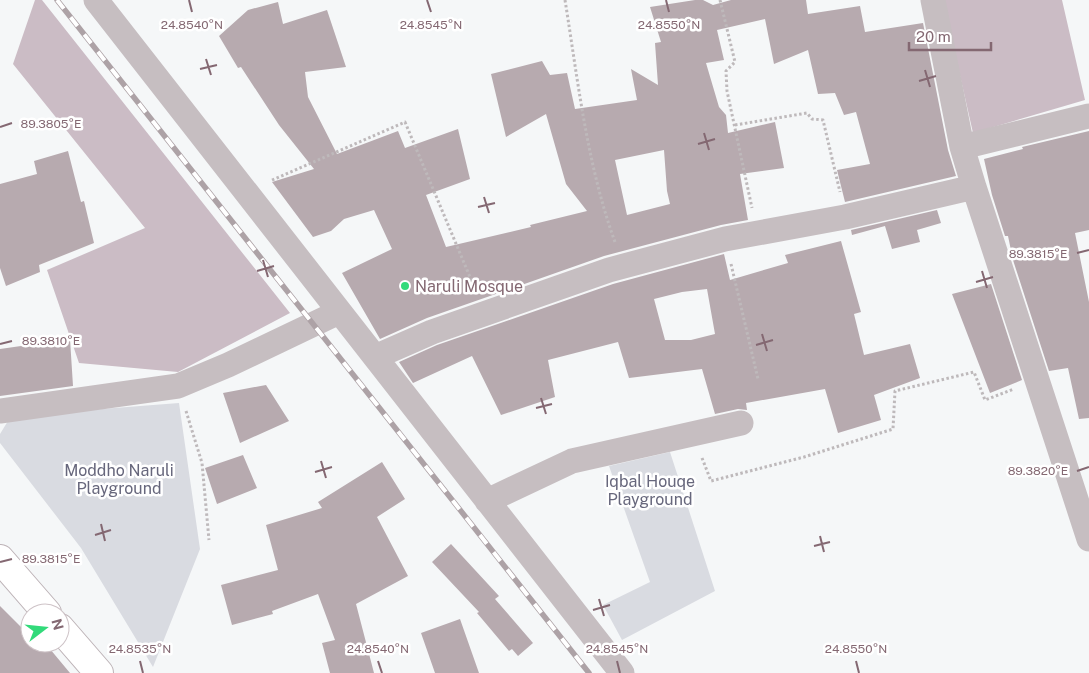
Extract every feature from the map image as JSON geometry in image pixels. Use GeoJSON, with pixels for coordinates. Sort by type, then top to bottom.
{"type":"FeatureCollection","features":[{"type":"Feature","properties":{"kind":"main road"},"geometry":{"type":"LineString","coordinates":[[0,559],[38,603]]}},
{"type":"Feature","properties":{"kind":"main road"},"geometry":{"type":"LineString","coordinates":[[70,640],[99,673]]}},
{"type":"Feature","properties":{"kind":"street"},"geometry":{"type":"LineString","coordinates":[[96,0],[622,673]]}},
{"type":"Feature","properties":{"kind":"street"},"geometry":{"type":"LineString","coordinates":[[933,0],[962,147],[1089,539]]}},
{"type":"Feature","properties":{"kind":"street"},"geometry":{"type":"LineString","coordinates":[[962,147],[1089,116]]}},
{"type":"Feature","properties":{"kind":"street"},"geometry":{"type":"LineString","coordinates":[[375,357],[432,332],[609,270],[725,239],[845,217],[974,188]]}},
{"type":"Feature","properties":{"kind":"street"},"geometry":{"type":"LineString","coordinates":[[0,411],[178,386],[228,365],[339,312]]}},
{"type":"Feature","properties":{"kind":"street"},"geometry":{"type":"LineString","coordinates":[[487,501],[572,462],[741,422]]}},
{"type":"Feature","properties":{"kind":"path"},"geometry":{"type":"LineString","coordinates":[[565,0],[587,137],[603,210],[623,267]]}},
{"type":"Feature","properties":{"kind":"path"},"geometry":{"type":"LineString","coordinates":[[720,0],[736,62],[726,71],[727,91],[758,233]]}},
{"type":"Feature","properties":{"kind":"path"},"geometry":{"type":"LineString","coordinates":[[735,125],[807,113],[812,119],[823,120],[845,217]]}},
{"type":"Feature","properties":{"kind":"path"},"geometry":{"type":"LineString","coordinates":[[246,192],[405,122],[485,314]]}},
{"type":"Feature","properties":{"kind":"path"},"geometry":{"type":"LineString","coordinates":[[725,239],[758,379]]}},
{"type":"Feature","properties":{"kind":"path"},"geometry":{"type":"LineString","coordinates":[[693,434],[711,480],[804,457],[893,429],[895,391],[974,372],[985,400],[1036,380]]}},
{"type":"Feature","properties":{"kind":"path"},"geometry":{"type":"LineString","coordinates":[[178,386],[202,463],[209,540]]}},
{"type":"Feature","properties":{"kind":"green space","name":"Moddho Naruli Playground"},"geometry":{"type":"Polygon","coordinates":[[[179,403],[200,549],[153,667],[81,548],[0,443],[0,434],[11,416],[179,403]]]}},
{"type":"Feature","properties":{"kind":"green space","name":"Iqbal Houqe Playground"},"geometry":{"type":"Polygon","coordinates":[[[670,452],[715,591],[622,640],[603,605],[650,582],[609,466],[670,452]]]}},
{"type":"Feature","properties":{"kind":"shaded area"},"geometry":{"type":"Polygon","coordinates":[[[35,0],[42,0],[290,313],[178,372],[79,363],[47,270],[145,228],[13,64],[35,0]]]}},
{"type":"Feature","properties":{"kind":"shaded area"},"geometry":{"type":"Polygon","coordinates":[[[943,0],[1062,0],[1085,100],[973,133],[943,0]]]}},
{"type":"Feature","properties":{"kind":"building"},"geometry":{"type":"Polygon","coordinates":[[[695,0],[703,0],[713,5],[731,0],[806,0],[808,14],[860,6],[865,32],[923,23],[948,150],[956,176],[845,202],[837,170],[870,164],[856,112],[844,115],[835,93],[818,94],[808,50],[774,64],[765,19],[717,30],[724,60],[706,63],[719,107],[726,115],[728,133],[775,122],[784,168],[740,174],[748,220],[721,225],[604,256],[427,318],[380,339],[342,273],[392,249],[374,210],[344,219],[331,231],[313,237],[272,182],[314,169],[279,125],[241,67],[238,68],[219,36],[248,10],[278,2],[283,24],[327,10],[346,67],[305,72],[308,97],[337,154],[398,131],[405,148],[458,129],[470,179],[426,195],[446,247],[531,227],[530,225],[587,211],[566,184],[546,114],[506,137],[491,74],[542,61],[550,75],[567,73],[575,109],[637,100],[631,69],[658,85],[655,43],[661,42],[650,7],[695,0]],[[664,150],[615,160],[627,215],[670,204],[667,191],[664,150]]]}},
{"type":"Feature","properties":{"kind":"building"},"geometry":{"type":"Polygon","coordinates":[[[1089,131],[1089,230],[1075,233],[1089,302],[1089,418],[1079,419],[1068,368],[1049,371],[1013,260],[1008,236],[1005,236],[992,195],[984,159],[1023,149],[1022,147],[1089,131]]]}},
{"type":"Feature","properties":{"kind":"building"},"geometry":{"type":"Polygon","coordinates":[[[68,151],[81,202],[84,201],[94,243],[39,265],[40,272],[6,286],[0,268],[0,184],[37,174],[34,161],[68,151]]]}},
{"type":"Feature","properties":{"kind":"building"},"geometry":{"type":"Polygon","coordinates":[[[937,210],[941,223],[917,230],[920,242],[892,249],[885,226],[852,235],[851,230],[937,210]]]}},
{"type":"Feature","properties":{"kind":"building"},"geometry":{"type":"Polygon","coordinates":[[[841,241],[861,312],[854,314],[864,355],[910,344],[920,378],[874,395],[881,420],[838,433],[825,389],[746,403],[747,410],[738,409],[715,414],[702,369],[629,378],[618,342],[548,360],[555,397],[501,415],[472,356],[413,383],[399,362],[437,345],[613,284],[724,254],[730,280],[788,263],[785,255],[841,241]],[[707,289],[682,292],[654,299],[665,340],[691,340],[715,334],[707,289]]]}},
{"type":"Feature","properties":{"kind":"building"},"geometry":{"type":"Polygon","coordinates":[[[991,284],[1022,380],[990,393],[952,294],[991,284]]]}},
{"type":"Feature","properties":{"kind":"building"},"geometry":{"type":"Polygon","coordinates":[[[70,339],[73,386],[0,396],[0,349],[70,339]]]}},
{"type":"Feature","properties":{"kind":"building"},"geometry":{"type":"Polygon","coordinates":[[[266,385],[289,421],[240,443],[223,393],[266,385]]]}},
{"type":"Feature","properties":{"kind":"building"},"geometry":{"type":"Polygon","coordinates":[[[243,455],[257,488],[217,504],[205,468],[243,455]]]}},
{"type":"Feature","properties":{"kind":"building"},"geometry":{"type":"Polygon","coordinates":[[[382,462],[405,499],[377,517],[408,576],[356,604],[374,673],[330,673],[322,643],[335,640],[318,594],[272,611],[273,614],[232,625],[221,585],[278,570],[266,525],[322,508],[318,502],[382,462]]]}},
{"type":"Feature","properties":{"kind":"building"},"geometry":{"type":"Polygon","coordinates":[[[451,544],[499,596],[495,599],[533,643],[518,656],[512,649],[509,651],[477,613],[479,612],[432,562],[451,544]]]}},
{"type":"Feature","properties":{"kind":"building"},"geometry":{"type":"Polygon","coordinates":[[[0,606],[20,626],[20,653],[53,653],[70,673],[0,673],[0,606]]]}},
{"type":"Feature","properties":{"kind":"building"},"geometry":{"type":"Polygon","coordinates":[[[460,619],[479,673],[435,673],[421,633],[460,619]]]}},
{"type":"Feature","properties":{"kind":"railway"},"geometry":{"type":"LineString","coordinates":[[57,0],[589,673]]}},
{"type":"Feature","properties":{"kind":"place","name":"Naruli Mosque"},"geometry":{"type":"Point","coordinates":[405,286]}}]}
